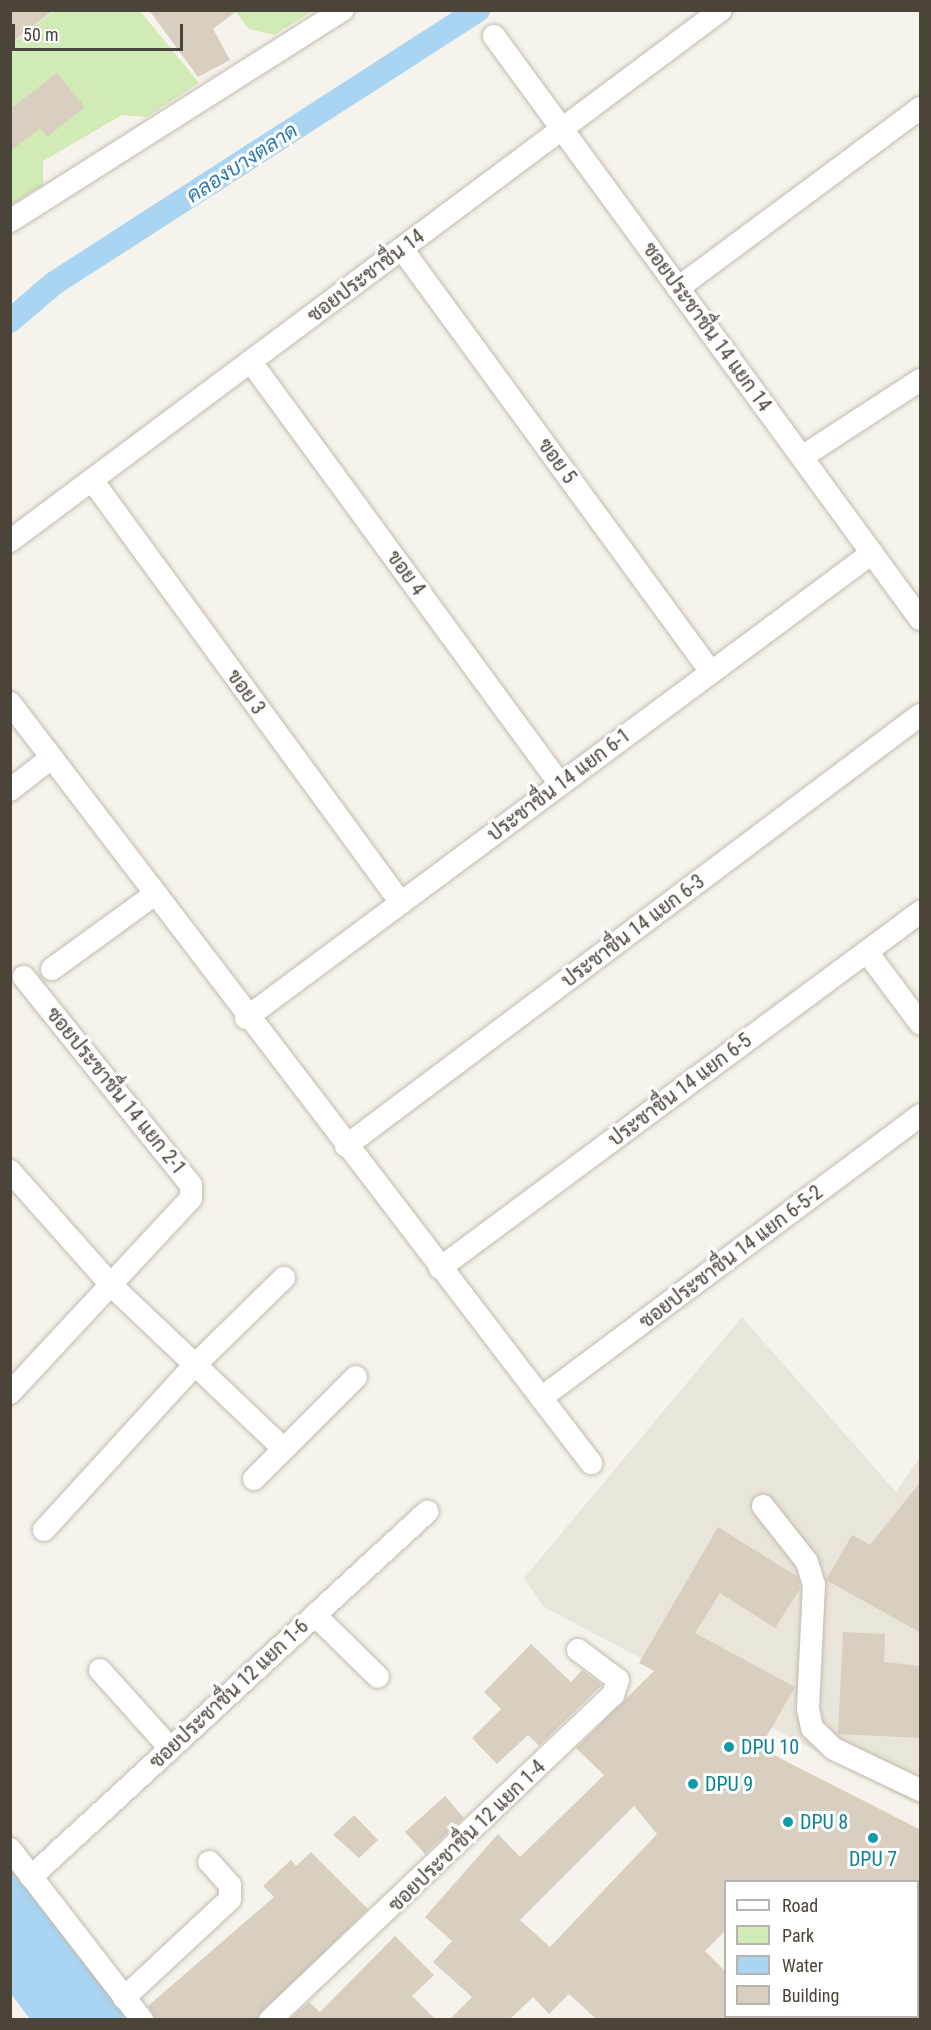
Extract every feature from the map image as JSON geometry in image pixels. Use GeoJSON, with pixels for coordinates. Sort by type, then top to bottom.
{"type":"FeatureCollection","features":[{"type":"Feature","properties":{"kind":"street"},"geometry":{"type":"LineString","coordinates":[[10,221],[343,10]]}},
{"type":"Feature","properties":{"kind":"street","name":"ซอยประชาชื่น 14"},"geometry":{"type":"LineString","coordinates":[[10,541],[721,10]]}},
{"type":"Feature","properties":{"kind":"street","name":"ซอยประชาชื่น 14 แยก 14"},"geometry":{"type":"LineString","coordinates":[[494,36],[921,619]]}},
{"type":"Feature","properties":{"kind":"street"},"geometry":{"type":"LineString","coordinates":[[678,288],[921,108]]}},
{"type":"Feature","properties":{"kind":"street","name":"ฃอย 5"},"geometry":{"type":"LineString","coordinates":[[402,249],[711,672]]}},
{"type":"Feature","properties":{"kind":"street","name":"ขอย 4"},"geometry":{"type":"LineString","coordinates":[[251,362],[560,784]]}},
{"type":"Feature","properties":{"kind":"street"},"geometry":{"type":"LineString","coordinates":[[802,457],[921,380]]}},
{"type":"Feature","properties":{"kind":"street","name":"ขอย 3"},"geometry":{"type":"LineString","coordinates":[[92,480],[401,903]]}},
{"type":"Feature","properties":{"kind":"street","name":"ประชาชื่น 14 แยก 6-1"},"geometry":{"type":"LineString","coordinates":[[246,1018],[872,553]]}},
{"type":"Feature","properties":{"kind":"street"},"geometry":{"type":"LineString","coordinates":[[10,703],[246,1018],[591,1463]]}},
{"type":"Feature","properties":{"kind":"street","name":"ประชาชื่น 14 แยก 6-3"},"geometry":{"type":"LineString","coordinates":[[346,1146],[921,715]]}},
{"type":"Feature","properties":{"kind":"street"},"geometry":{"type":"LineString","coordinates":[[10,790],[51,758]]}},
{"type":"Feature","properties":{"kind":"street"},"geometry":{"type":"LineString","coordinates":[[52,969],[154,895]]}},
{"type":"Feature","properties":{"kind":"street","name":"ประชาชื่น 14 แยก 6-5"},"geometry":{"type":"LineString","coordinates":[[440,1268],[921,912]]}},
{"type":"Feature","properties":{"kind":"street"},"geometry":{"type":"LineString","coordinates":[[867,952],[921,1023]]}},
{"type":"Feature","properties":{"kind":"street","name":"ซอยประชาชื่น 14 แยก 2-1"},"geometry":{"type":"LineString","coordinates":[[10,1393],[183,1210],[191,1198],[190,1185],[24,977]]}},
{"type":"Feature","properties":{"kind":"street","name":"ซอยประชาชื่น 14 แยก 6-5-2"},"geometry":{"type":"LineString","coordinates":[[541,1398],[921,1115]]}},
{"type":"Feature","properties":{"kind":"street"},"geometry":{"type":"LineString","coordinates":[[10,1171],[112,1286],[284,1449]]}},
{"type":"Feature","properties":{"kind":"street"},"geometry":{"type":"LineString","coordinates":[[44,1530],[194,1366],[284,1278]]}},
{"type":"Feature","properties":{"kind":"street"},"geometry":{"type":"LineString","coordinates":[[254,1479],[356,1377]]}},
{"type":"Feature","properties":{"kind":"street"},"geometry":{"type":"LineString","coordinates":[[763,1506],[807,1562],[814,1585],[808,1709],[812,1728],[834,1749],[921,1790]]}},
{"type":"Feature","properties":{"kind":"street","name":"ซอยประชาชื่น 12 แยก 1-6"},"geometry":{"type":"LineString","coordinates":[[31,1877],[427,1512]]}},
{"type":"Feature","properties":{"kind":"street"},"geometry":{"type":"LineString","coordinates":[[315,1615],[378,1677]]}},
{"type":"Feature","properties":{"kind":"street","name":"ซอยประชาชื่น 12 แยก 1-4"},"geometry":{"type":"LineString","coordinates":[[270,2019],[613,1695],[618,1680],[578,1650]]}},
{"type":"Feature","properties":{"kind":"street"},"geometry":{"type":"LineString","coordinates":[[100,1670],[170,1748]]}},
{"type":"Feature","properties":{"kind":"street"},"geometry":{"type":"LineString","coordinates":[[10,1849],[142,2019]]}},
{"type":"Feature","properties":{"kind":"street"},"geometry":{"type":"LineString","coordinates":[[124,1998],[230,1899],[230,1885],[209,1862]]}},
{"type":"Feature","properties":{"kind":"shaded area"},"geometry":{"type":"Polygon","coordinates":[[[742,1317],[896,1492],[920,1457],[920,1806],[544,1607],[524,1578],[742,1317]]]}},
{"type":"Feature","properties":{"kind":"shaded area"},"geometry":{"type":"Polygon","coordinates":[[[920,1942],[920,2019],[872,2018],[919,2018],[920,1942]]]}},
{"type":"Feature","properties":{"kind":"green space"},"geometry":{"type":"Polygon","coordinates":[[[54,11],[140,11],[199,83],[147,117],[122,115],[43,161],[43,185],[11,205],[11,44],[54,11]]]}},
{"type":"Feature","properties":{"kind":"green space"},"geometry":{"type":"Polygon","coordinates":[[[235,11],[313,11],[274,35],[249,29],[235,11]]]}},
{"type":"Feature","properties":{"kind":"water"},"geometry":{"type":"Polygon","coordinates":[[[10,1860],[135,2019],[30,2019],[11,1994],[10,1860]]]}},
{"type":"Feature","properties":{"kind":"building"},"geometry":{"type":"Polygon","coordinates":[[[10,10],[54,10],[10,44],[10,10]]]}},
{"type":"Feature","properties":{"kind":"building"},"geometry":{"type":"Polygon","coordinates":[[[149,10],[238,10],[213,29],[230,60],[198,77],[149,10]]]}},
{"type":"Feature","properties":{"kind":"building"},"geometry":{"type":"Polygon","coordinates":[[[57,73],[85,107],[47,137],[40,128],[10,151],[10,109],[57,73]]]}},
{"type":"Feature","properties":{"kind":"building"},"geometry":{"type":"Polygon","coordinates":[[[921,1481],[921,1633],[826,1580],[852,1535],[870,1545],[921,1481]]]}},
{"type":"Feature","properties":{"kind":"building"},"geometry":{"type":"Polygon","coordinates":[[[718,1527],[798,1577],[800,1589],[775,1628],[720,1593],[695,1633],[795,1687],[760,1748],[921,1830],[921,1881],[724,1880],[724,1932],[705,1951],[724,1970],[724,2018],[726,2019],[596,2019],[569,1994],[549,2014],[533,1997],[510,2019],[450,2019],[472,1997],[433,1962],[452,1941],[425,1917],[498,1834],[520,1857],[604,1775],[576,1748],[654,1671],[639,1663],[718,1527]],[[634,1806],[520,1920],[550,1947],[657,1834],[634,1806]]]}},
{"type":"Feature","properties":{"kind":"building"},"geometry":{"type":"Polygon","coordinates":[[[843,1632],[885,1634],[884,1662],[921,1666],[921,1738],[838,1734],[843,1632]]]}},
{"type":"Feature","properties":{"kind":"building"},"geometry":{"type":"Polygon","coordinates":[[[531,1644],[571,1682],[582,1670],[602,1685],[539,1746],[528,1735],[497,1764],[472,1738],[501,1709],[484,1692],[531,1644]]]}},
{"type":"Feature","properties":{"kind":"building"},"geometry":{"type":"Polygon","coordinates":[[[445,1796],[464,1818],[425,1854],[405,1832],[445,1796]]]}},
{"type":"Feature","properties":{"kind":"building"},"geometry":{"type":"Polygon","coordinates":[[[354,1815],[378,1840],[359,1858],[333,1835],[354,1815]]]}},
{"type":"Feature","properties":{"kind":"building"},"geometry":{"type":"Polygon","coordinates":[[[311,1852],[368,1909],[257,2019],[155,2019],[148,2006],[274,1897],[263,1886],[291,1860],[296,1866],[311,1852]]]}},
{"type":"Feature","properties":{"kind":"building"},"geometry":{"type":"Polygon","coordinates":[[[395,1936],[434,1975],[412,1996],[435,2019],[290,2019],[309,2002],[320,2012],[395,1936]]]}},
{"type":"Feature","properties":{"kind":"waterway","name":"คลองบางตลาด"},"geometry":{"type":"LineString","coordinates":[[10,321],[53,284],[478,10]]}},
{"type":"Feature","properties":{"kind":"place","name":"DPU 10"},"geometry":{"type":"Point","coordinates":[729,1747]}},
{"type":"Feature","properties":{"kind":"place","name":"DPU 9"},"geometry":{"type":"Point","coordinates":[693,1784]}},
{"type":"Feature","properties":{"kind":"place","name":"DPU 8"},"geometry":{"type":"Point","coordinates":[788,1822]}},
{"type":"Feature","properties":{"kind":"place","name":"DPU 7"},"geometry":{"type":"Point","coordinates":[873,1838]}}]}
